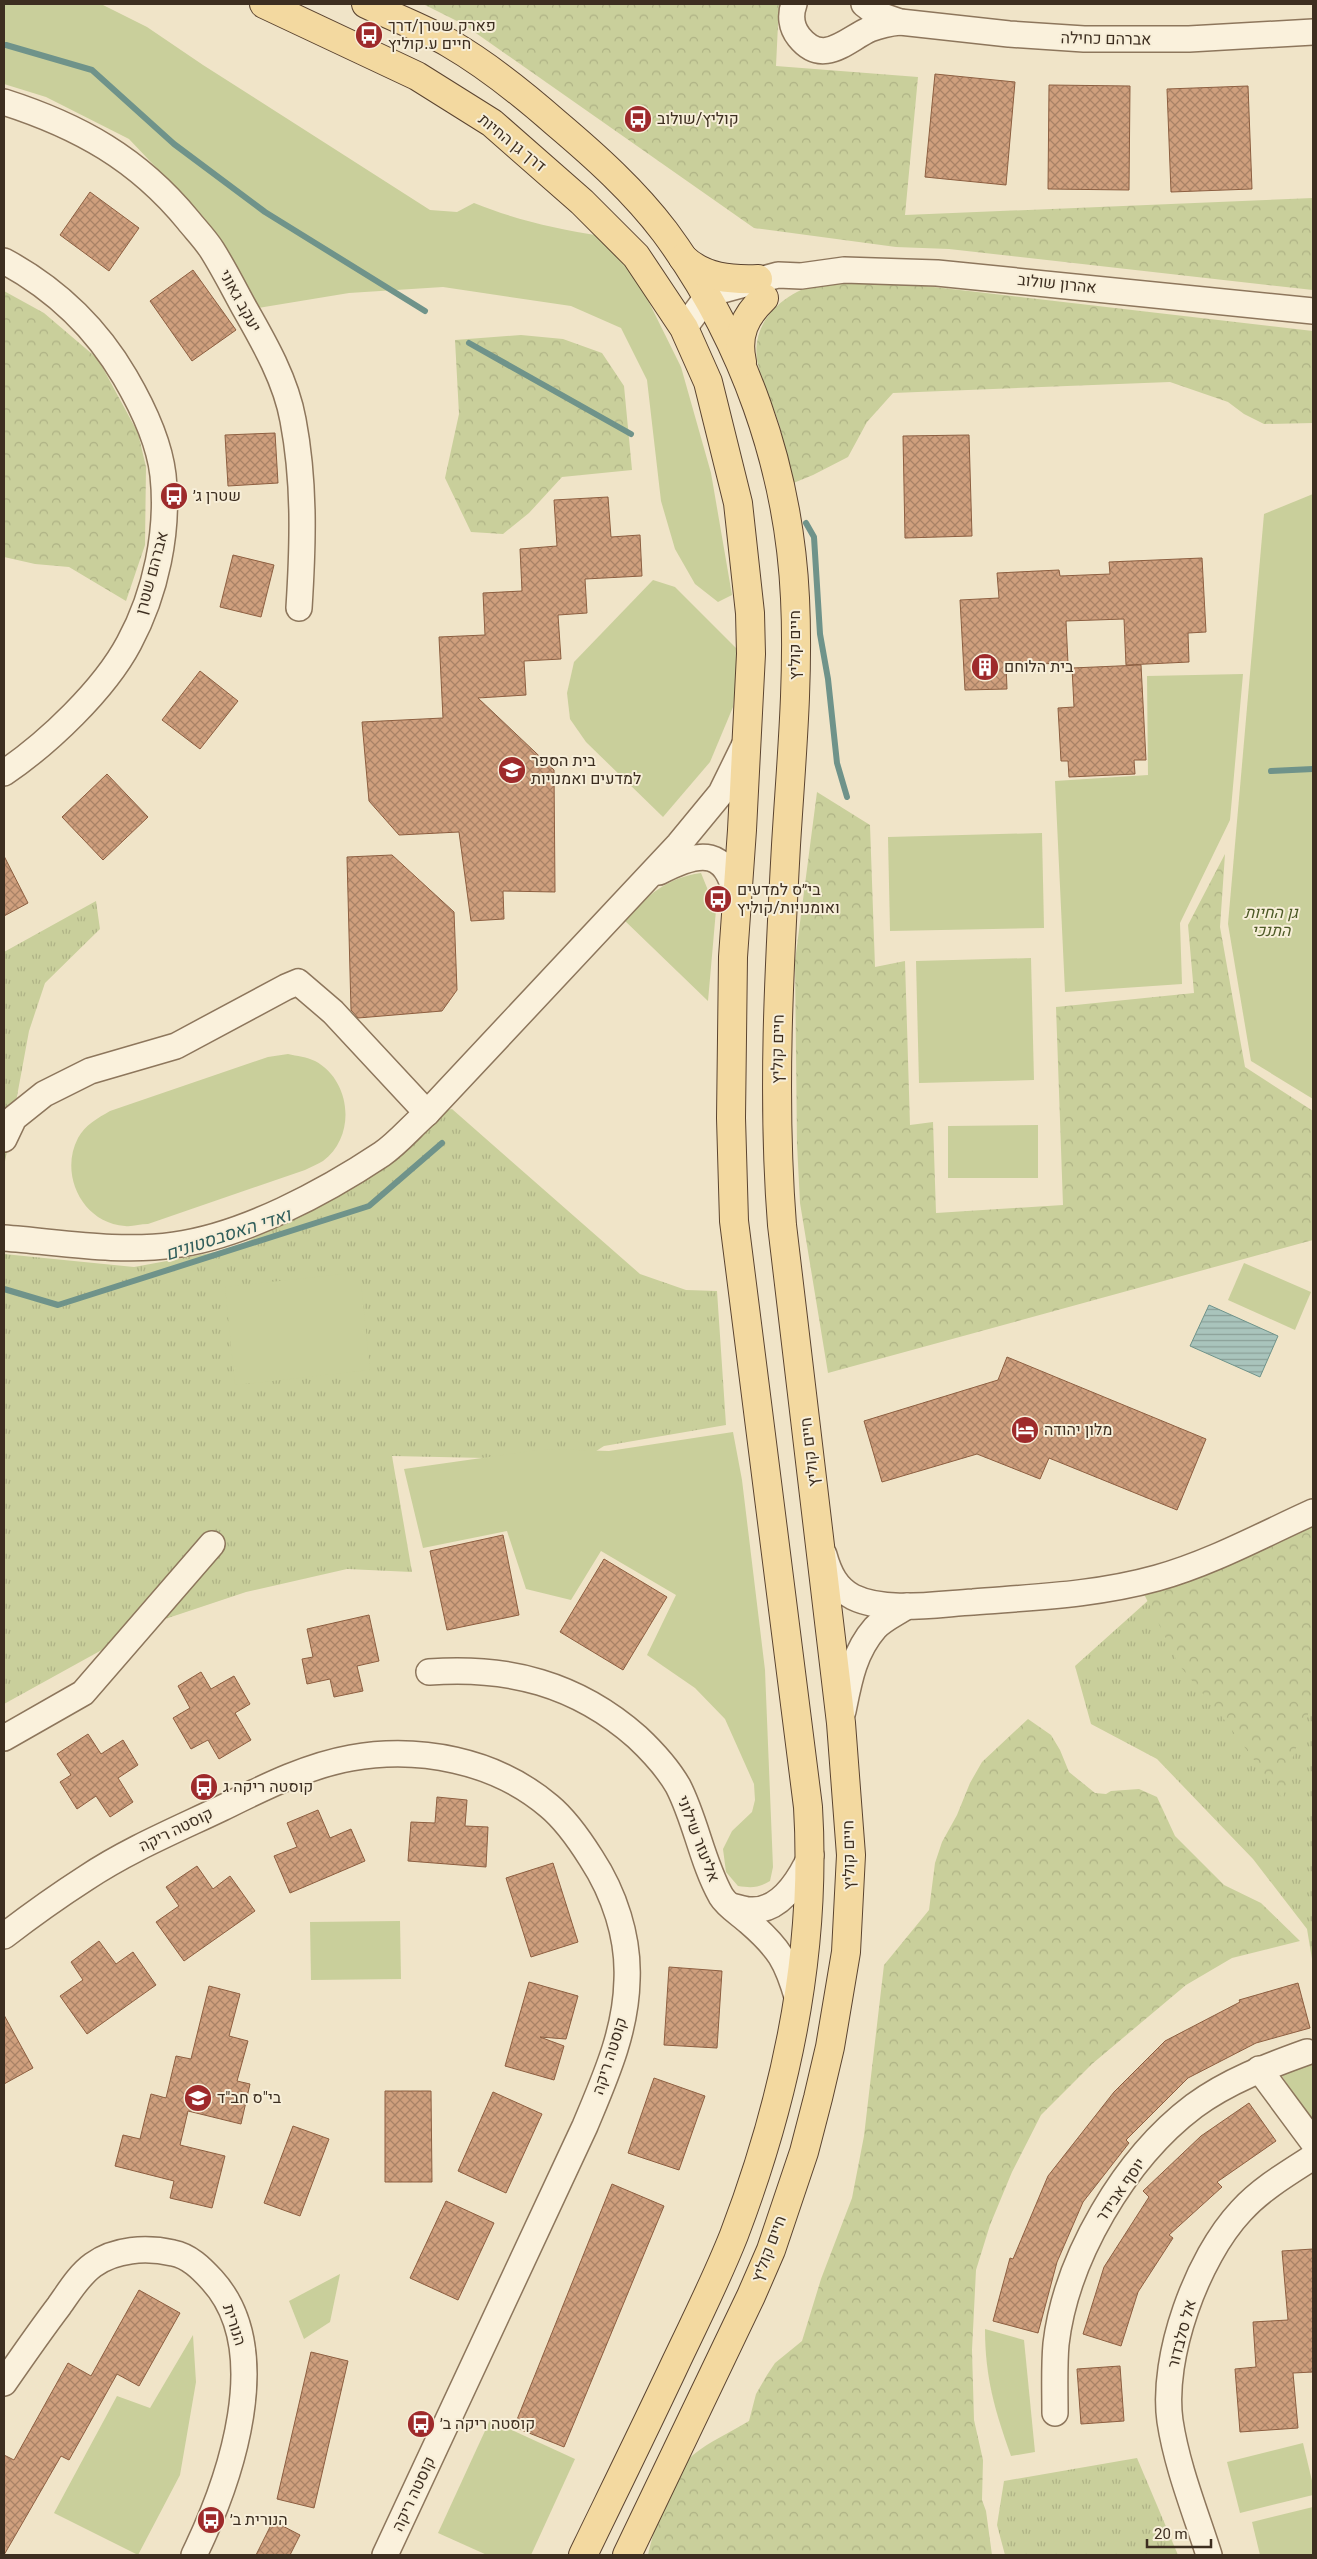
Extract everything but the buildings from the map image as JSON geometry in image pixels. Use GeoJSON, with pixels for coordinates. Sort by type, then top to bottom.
{"type":"FeatureCollection","features":[{"type":"Feature","properties":{"kind":"main road","name":"דרך גן החיות"},"geometry":{"type":"LineString","coordinates":[[264,4],[417,76],[492,123],[582,202],[636,256],[684,328]]}},
{"type":"Feature","properties":{"kind":"main road"},"geometry":{"type":"LineString","coordinates":[[366,4],[449,43],[522,93],[596,157],[639,200],[682,257],[713,308]]}},
{"type":"Feature","properties":{"kind":"main road"},"geometry":{"type":"LineString","coordinates":[[682,257],[696,269],[761,288],[742,330],[740,351],[744,370]]}},
{"type":"Feature","properties":{"kind":"main road","name":"חיים קוליץ"},"geometry":{"type":"LineString","coordinates":[[627,2555],[751,2296],[770,2250],[804,2152],[830,2047],[846,1952],[851,1855],[841,1723],[778,1178],[777,1075],[794,707],[795,596],[789,537],[764,421],[744,370],[713,308]]}},
{"type":"Feature","properties":{"kind":"main road"},"geometry":{"type":"LineString","coordinates":[[583,2555],[734,2236],[766,2141],[792,2038],[799,2001],[806,1948],[811,1855],[808,1807],[795,1687],[734,1221],[731,1071],[733,956],[738,905],[751,654],[750,613],[738,503],[708,382],[684,328]]}},
{"type":"Feature","properties":{"kind":"street"},"geometry":{"type":"LineString","coordinates":[[794,4],[792,17],[796,33],[808,44],[823,50],[840,48],[869,30],[900,22]]}},
{"type":"Feature","properties":{"kind":"street"},"geometry":{"type":"LineString","coordinates":[[864,4],[878,14],[900,22]]}},
{"type":"Feature","properties":{"kind":"street","name":"אברהם כחילה"},"geometry":{"type":"LineString","coordinates":[[900,22],[1009,34],[1084,39],[1189,39],[1313,32]]}},
{"type":"Feature","properties":{"kind":"street","name":"יעקב גאוני"},"geometry":{"type":"LineString","coordinates":[[4,102],[34,111],[74,129],[136,166],[168,195],[211,248],[279,373],[293,418],[300,471],[304,536],[299,608]]}},
{"type":"Feature","properties":{"kind":"street","name":"אברהם שטרן"},"geometry":{"type":"LineString","coordinates":[[4,260],[56,295],[89,325],[113,358],[136,396],[152,432],[163,473],[165,524],[159,558],[144,608],[129,643],[84,702],[49,738],[4,773]]}},
{"type":"Feature","properties":{"kind":"street","name":"אהרון שולוב"},"geometry":{"type":"LineString","coordinates":[[684,328],[713,308],[761,288],[778,276],[801,276],[844,270],[938,273],[1313,311]]}},
{"type":"Feature","properties":{"kind":"street"},"geometry":{"type":"LineString","coordinates":[[4,1238],[129,1248],[174,1245],[216,1236],[310,1198],[383,1153],[427,1113],[648,878],[722,793],[739,759],[746,739]]}},
{"type":"Feature","properties":{"kind":"street"},"geometry":{"type":"LineString","coordinates":[[648,878],[689,858],[711,856],[719,862],[731,880],[738,905]]}},
{"type":"Feature","properties":{"kind":"street"},"geometry":{"type":"LineString","coordinates":[[4,1139],[14,1118],[44,1094],[90,1071],[176,1046],[298,982],[333,1012],[427,1113]]}},
{"type":"Feature","properties":{"kind":"street"},"geometry":{"type":"LineString","coordinates":[[820,1543],[834,1581],[844,1591],[869,1603],[907,1606],[1084,1594],[1115,1588],[1187,1568],[1313,1512]]}},
{"type":"Feature","properties":{"kind":"street"},"geometry":{"type":"LineString","coordinates":[[4,1738],[83,1693],[212,1544]]}},
{"type":"Feature","properties":{"kind":"street"},"geometry":{"type":"LineString","coordinates":[[841,1723],[849,1676],[864,1643],[876,1627],[907,1606]]}},
{"type":"Feature","properties":{"kind":"street","name":"אליעזר שילוני"},"geometry":{"type":"LineString","coordinates":[[429,1672],[461,1670],[500,1673],[537,1680],[570,1692],[601,1708],[655,1754],[676,1784],[688,1808],[715,1884],[722,1898],[777,1948],[790,1969],[799,2001]]}},
{"type":"Feature","properties":{"kind":"street","name":"קוסטה ריקה"},"geometry":{"type":"LineString","coordinates":[[4,1936],[87,1877],[142,1846],[258,1790],[324,1764],[380,1755],[423,1754],[451,1759],[481,1767],[510,1780],[549,1806],[576,1835],[603,1876],[616,1906],[624,1943],[628,1977],[622,2028],[612,2059],[585,2126],[385,2555]]}},
{"type":"Feature","properties":{"kind":"street"},"geometry":{"type":"LineString","coordinates":[[730,1906],[750,1910],[763,1909],[778,1902],[803,1874],[811,1855]]}},
{"type":"Feature","properties":{"kind":"street","name":"יוסף אבידר"},"geometry":{"type":"LineString","coordinates":[[1055,2413],[1056,2345],[1064,2305],[1075,2271],[1096,2224],[1117,2190],[1171,2126],[1196,2105],[1259,2069],[1307,2052]]}},
{"type":"Feature","properties":{"kind":"street"},"geometry":{"type":"LineString","coordinates":[[1259,2069],[1313,2142]]}},
{"type":"Feature","properties":{"kind":"street","name":"אל סלבדור"},"geometry":{"type":"LineString","coordinates":[[1209,2555],[1177,2454],[1170,2420],[1168,2392],[1172,2363],[1181,2326],[1197,2282],[1220,2235],[1242,2210],[1272,2184],[1313,2157]]}},
{"type":"Feature","properties":{"kind":"street","name":"הנורית"},"geometry":{"type":"LineString","coordinates":[[4,2383],[76,2282],[93,2265],[115,2254],[139,2250],[161,2250],[181,2254],[201,2268],[217,2285],[229,2304],[243,2353],[244,2381],[241,2415],[230,2460],[215,2509],[194,2555]]}},
{"type":"Feature","properties":{"kind":"green space"},"geometry":{"type":"Polygon","coordinates":[[[4,4],[101,4],[147,27],[203,65],[430,210],[457,212],[474,203],[537,223],[601,236],[636,276],[681,367],[711,473],[732,595],[718,602],[695,584],[675,549],[661,501],[647,380],[621,328],[571,306],[443,287],[349,293],[258,308],[204,218],[129,139],[46,97],[4,84],[4,4]]]}},
{"type":"Feature","properties":{"kind":"green space"},"geometry":{"type":"Polygon","coordinates":[[[423,4],[779,4],[776,66],[918,77],[905,215],[1313,198],[1313,290],[949,249],[896,247],[754,228],[463,24],[423,4]]]}},
{"type":"Feature","properties":{"kind":"green space"},"geometry":{"type":"Polygon","coordinates":[[[827,282],[908,284],[1313,331],[1313,423],[1264,424],[1244,414],[1228,402],[1170,382],[893,393],[867,422],[848,457],[791,484],[780,427],[758,365],[756,349],[759,334],[765,321],[774,309],[785,299],[798,292],[827,282]]]}},
{"type":"Feature","properties":{"kind":"green space"},"geometry":{"type":"Polygon","coordinates":[[[4,291],[44,313],[98,359],[138,433],[146,467],[145,545],[126,601],[69,567],[35,564],[4,557],[4,291]]]}},
{"type":"Feature","properties":{"kind":"green space"},"geometry":{"type":"Polygon","coordinates":[[[521,335],[563,339],[602,353],[624,386],[632,470],[562,477],[529,513],[503,534],[471,532],[445,478],[459,414],[455,340],[521,335]]]}},
{"type":"Feature","properties":{"kind":"green space","name":"גן החיות התנכי"},"geometry":{"type":"Polygon","coordinates":[[[1313,494],[1313,1099],[1251,1061],[1228,924],[1264,514],[1313,494]]]}},
{"type":"Feature","properties":{"kind":"green space"},"geometry":{"type":"Polygon","coordinates":[[[653,580],[675,587],[739,651],[733,707],[710,762],[663,817],[586,742],[570,719],[567,693],[574,662],[653,580]]]}},
{"type":"Feature","properties":{"kind":"green space"},"geometry":{"type":"Polygon","coordinates":[[[1243,674],[1230,820],[1180,923],[1182,984],[1065,992],[1055,781],[1148,775],[1147,676],[1243,674]]]}},
{"type":"Feature","properties":{"kind":"green space"},"geometry":{"type":"Polygon","coordinates":[[[817,792],[870,825],[875,967],[905,961],[910,1125],[933,1122],[936,1213],[1063,1205],[1056,1007],[1194,993],[1188,925],[1225,854],[1220,927],[1245,1067],[1313,1111],[1313,1240],[828,1373],[800,1203],[797,1144],[795,961],[817,792]]]}},
{"type":"Feature","properties":{"kind":"green space"},"geometry":{"type":"Polygon","coordinates":[[[1042,833],[1044,928],[890,931],[888,837],[1042,833]]]}},
{"type":"Feature","properties":{"kind":"green space"},"geometry":{"type":"Polygon","coordinates":[[[701,873],[716,910],[708,1001],[623,919],[658,889],[677,879],[701,873]]]}},
{"type":"Feature","properties":{"kind":"green space"},"geometry":{"type":"Polygon","coordinates":[[[96,901],[100,929],[45,983],[29,1031],[4,1167],[4,952],[96,901]]]}},
{"type":"Feature","properties":{"kind":"green space"},"geometry":{"type":"Polygon","coordinates":[[[1031,958],[1034,1080],[919,1083],[916,961],[1031,958]]]}},
{"type":"Feature","properties":{"kind":"green space"},"geometry":{"type":"Polygon","coordinates":[[[288,1054],[315,1061],[327,1070],[336,1081],[342,1094],[345,1123],[341,1137],[334,1150],[323,1161],[305,1170],[148,1224],[128,1226],[110,1223],[97,1216],[86,1206],[78,1194],[73,1181],[71,1167],[73,1152],[78,1138],[92,1122],[110,1111],[268,1057],[288,1054]]]}},
{"type":"Feature","properties":{"kind":"green space"},"geometry":{"type":"Polygon","coordinates":[[[452,1109],[640,1274],[686,1290],[717,1291],[726,1425],[604,1446],[582,1460],[392,1456],[412,1572],[347,1569],[246,1592],[147,1625],[4,1704],[4,1254],[134,1267],[232,1249],[338,1196],[427,1113],[452,1109]]]}},
{"type":"Feature","properties":{"kind":"green space"},"geometry":{"type":"Polygon","coordinates":[[[1038,1125],[1038,1178],[948,1178],[948,1126],[1038,1125]]]}},
{"type":"Feature","properties":{"kind":"green space"},"geometry":{"type":"Polygon","coordinates":[[[1244,1263],[1311,1292],[1295,1330],[1228,1300],[1244,1263]]]}},
{"type":"Feature","properties":{"kind":"green space"},"geometry":{"type":"Polygon","coordinates":[[[360,1272],[370,1370],[235,1385],[225,1287],[360,1272]]]}},
{"type":"Feature","properties":{"kind":"green space"},"geometry":{"type":"Polygon","coordinates":[[[733,1432],[742,1480],[765,1670],[773,1867],[770,1881],[751,1887],[738,1886],[726,1872],[723,1849],[732,1831],[752,1812],[755,1800],[754,1784],[725,1719],[695,1688],[647,1655],[676,1595],[601,1551],[571,1600],[526,1589],[507,1531],[423,1548],[404,1469],[545,1449],[609,1451],[733,1432]]]}},
{"type":"Feature","properties":{"kind":"green space"},"geometry":{"type":"Polygon","coordinates":[[[1313,1503],[1313,1965],[1307,1929],[1253,1859],[1157,1759],[1091,1724],[1075,1666],[1152,1597],[1313,1503]]]}},
{"type":"Feature","properties":{"kind":"green space"},"geometry":{"type":"Polygon","coordinates":[[[1313,1512],[1313,1700],[1291,1762],[1283,1799],[1223,1718],[1179,1665],[1144,1594],[1313,1512]]]}},
{"type":"Feature","properties":{"kind":"green space"},"geometry":{"type":"Polygon","coordinates":[[[1028,1719],[1051,1735],[1060,1750],[1069,1772],[1095,1793],[1106,1794],[1111,1791],[1139,1789],[1157,1797],[1175,1836],[1224,1885],[1261,1903],[1300,1941],[1232,1958],[1186,1985],[1092,2064],[1041,2115],[1012,2172],[990,2225],[976,2270],[972,2350],[974,2420],[983,2460],[982,2500],[986,2511],[992,2555],[648,2555],[654,2531],[678,2474],[693,2455],[706,2445],[749,2421],[756,2394],[767,2375],[775,2363],[802,2341],[821,2279],[852,2198],[864,2136],[884,1965],[929,1910],[935,1863],[942,1842],[982,1762],[1028,1719]]]}},
{"type":"Feature","properties":{"kind":"green space"},"geometry":{"type":"Polygon","coordinates":[[[400,1921],[401,1979],[311,1980],[310,1922],[400,1921]]]}},
{"type":"Feature","properties":{"kind":"green space"},"geometry":{"type":"Polygon","coordinates":[[[1313,2060],[1313,2124],[1280,2073],[1313,2060]]]}},
{"type":"Feature","properties":{"kind":"green space"},"geometry":{"type":"Polygon","coordinates":[[[340,2274],[330,2322],[304,2339],[289,2301],[340,2274]]]}},
{"type":"Feature","properties":{"kind":"green space"},"geometry":{"type":"Polygon","coordinates":[[[985,2329],[1024,2340],[1035,2452],[1011,2456],[992,2394],[985,2347],[985,2329]]]}},
{"type":"Feature","properties":{"kind":"green space"},"geometry":{"type":"Polygon","coordinates":[[[193,2335],[196,2382],[180,2475],[138,2555],[54,2513],[117,2396],[150,2408],[193,2335]]]}},
{"type":"Feature","properties":{"kind":"green space"},"geometry":{"type":"Polygon","coordinates":[[[490,2420],[575,2459],[531,2555],[487,2555],[438,2533],[490,2420]]]}},
{"type":"Feature","properties":{"kind":"green space"},"geometry":{"type":"Polygon","coordinates":[[[1303,2443],[1313,2485],[1313,2495],[1240,2513],[1227,2462],[1303,2443]]]}},
{"type":"Feature","properties":{"kind":"green space"},"geometry":{"type":"Polygon","coordinates":[[[1137,2458],[1178,2555],[1005,2555],[997,2525],[1004,2481],[1137,2458]]]}},
{"type":"Feature","properties":{"kind":"green space"},"geometry":{"type":"Polygon","coordinates":[[[1313,2507],[1313,2555],[1260,2555],[1252,2522],[1313,2507]]]}},
{"type":"Feature","properties":{"kind":"water"},"geometry":{"type":"Polygon","coordinates":[[[1209,1305],[1278,1336],[1260,1377],[1190,1346],[1209,1305]]]}},
{"type":"Feature","properties":{"kind":"waterway"},"geometry":{"type":"LineString","coordinates":[[6,45],[92,70],[174,144],[265,212],[425,311]]}},
{"type":"Feature","properties":{"kind":"waterway"},"geometry":{"type":"LineString","coordinates":[[469,343],[631,434]]}},
{"type":"Feature","properties":{"kind":"waterway"},"geometry":{"type":"LineString","coordinates":[[806,523],[814,537],[820,634],[828,679],[837,763],[847,797]]}},
{"type":"Feature","properties":{"kind":"waterway"},"geometry":{"type":"LineString","coordinates":[[1271,771],[1313,769]]}},
{"type":"Feature","properties":{"kind":"waterway","name":"ואדי האסבסטונים"},"geometry":{"type":"LineString","coordinates":[[4,1289],[58,1305],[369,1206],[442,1143]]}},
{"type":"Feature","properties":{"kind":"place","name":"פארק שטרן/דרך חיים ע.קוליץ"},"geometry":{"type":"Point","coordinates":[369,35]}},
{"type":"Feature","properties":{"kind":"place","name":"קוליץ/שולוב"},"geometry":{"type":"Point","coordinates":[638,119]}},
{"type":"Feature","properties":{"kind":"place","name":"שטרן ג׳"},"geometry":{"type":"Point","coordinates":[174,496]}},
{"type":"Feature","properties":{"kind":"place","name":"בית הלוחם"},"geometry":{"type":"Point","coordinates":[985,667]}},
{"type":"Feature","properties":{"kind":"place","name":"בית הספר למדעים ואמנויות"},"geometry":{"type":"Point","coordinates":[512,770]}},
{"type":"Feature","properties":{"kind":"place","name":"בי״ס למדעים ואומנויות/קוליץ"},"geometry":{"type":"Point","coordinates":[718,899]}},
{"type":"Feature","properties":{"kind":"place","name":"מלון יהודה"},"geometry":{"type":"Point","coordinates":[1025,1430]}},
{"type":"Feature","properties":{"kind":"place","name":"קוסטה ריקה ג"},"geometry":{"type":"Point","coordinates":[204,1787]}},
{"type":"Feature","properties":{"kind":"place","name":"בי\"ס חב\"ד"},"geometry":{"type":"Point","coordinates":[198,2098]}},
{"type":"Feature","properties":{"kind":"place","name":"קוסטה ריקה ב׳"},"geometry":{"type":"Point","coordinates":[421,2424]}},
{"type":"Feature","properties":{"kind":"place","name":"הנורית ב׳"},"geometry":{"type":"Point","coordinates":[211,2520]}}]}
